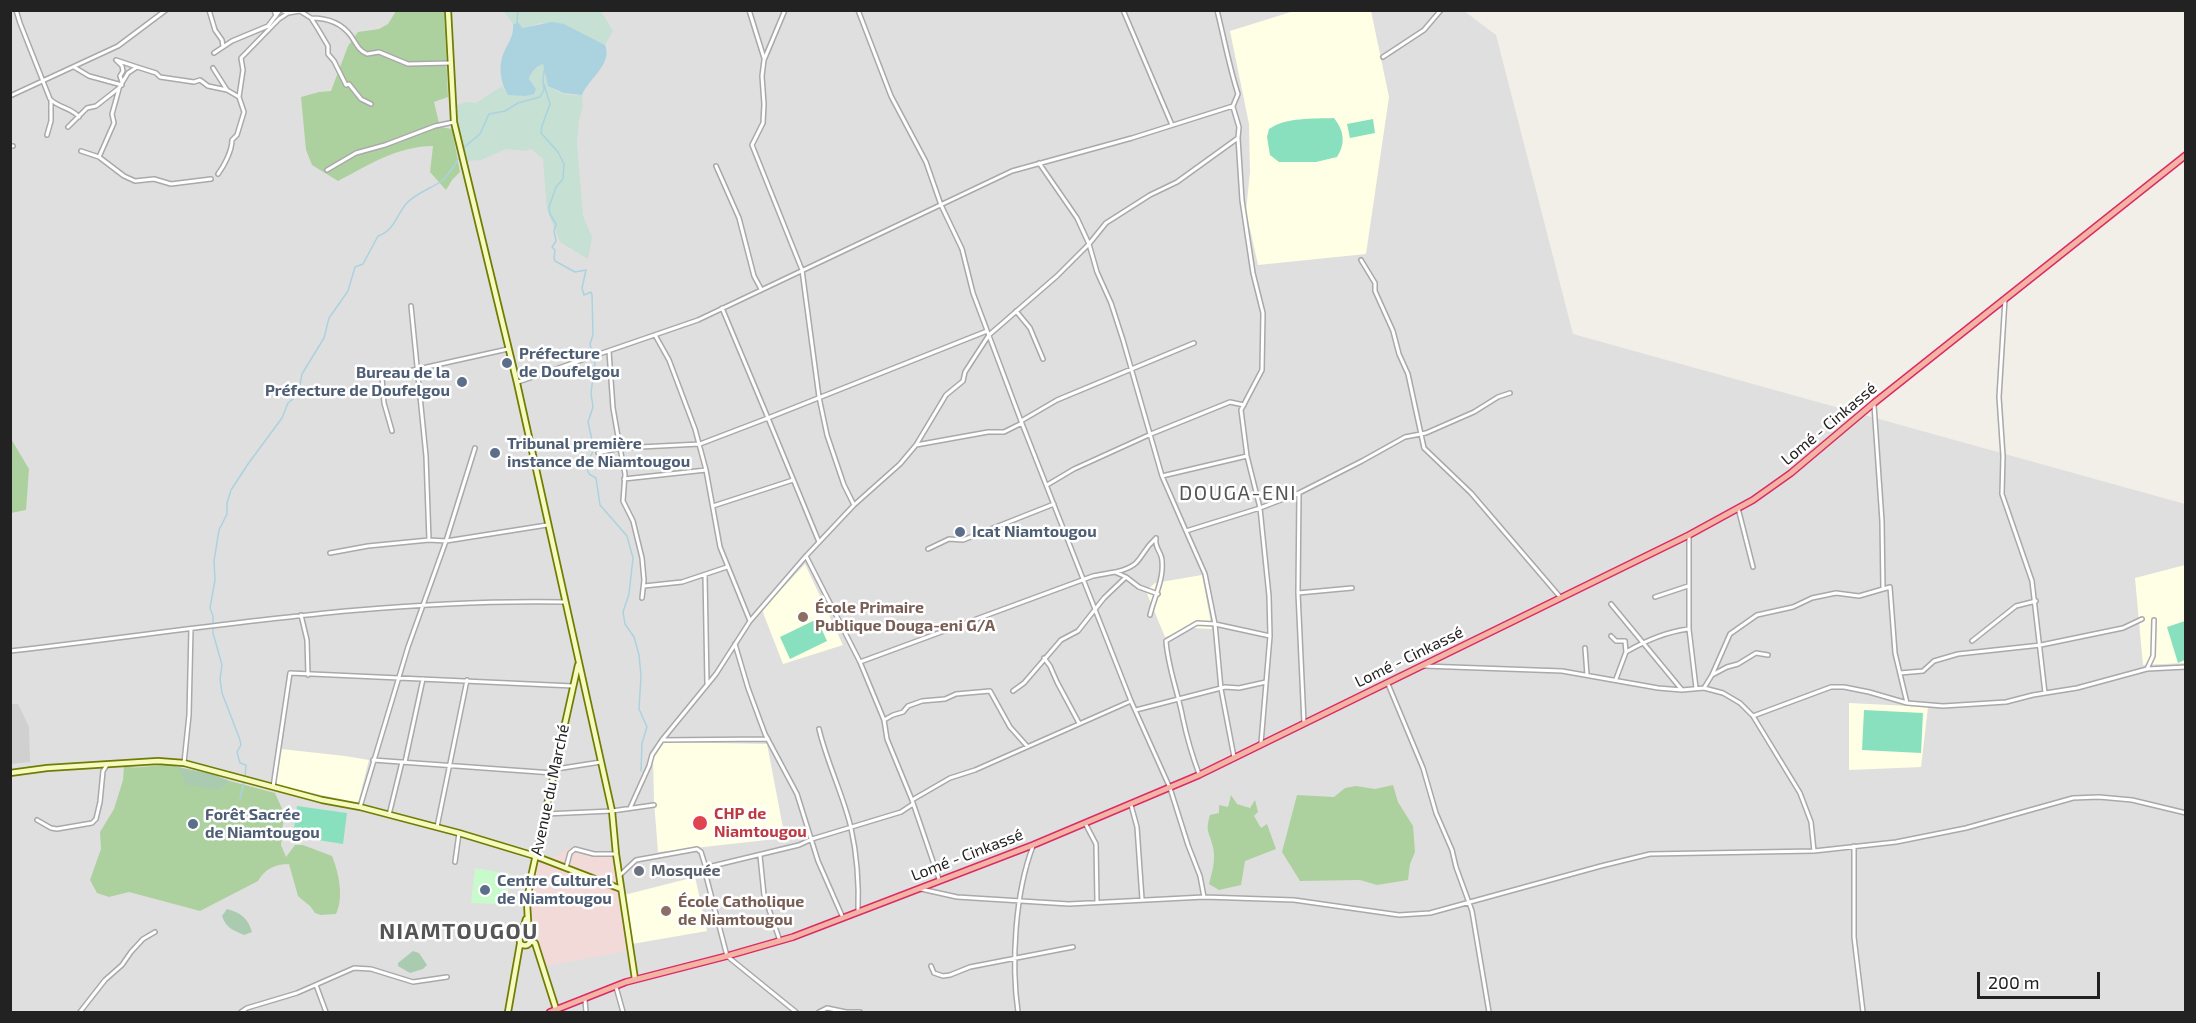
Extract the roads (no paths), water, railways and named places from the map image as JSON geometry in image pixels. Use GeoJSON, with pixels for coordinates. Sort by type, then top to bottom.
{"type":"FeatureCollection","features":[{"type":"Feature","properties":{"kind":"highway","name":"Lomé - Cinkassé"},"geometry":{"type":"LineString","coordinates":[[550,1012],[615,985],[727,957],[780,941],[1170,789],[1689,535],[1738,508],[1791,473],[1874,403],[2186,154]]}},
{"type":"Feature","properties":{"kind":"main road"},"geometry":{"type":"LineString","coordinates":[[448,10],[453,122],[517,383],[612,811],[619,876],[635,979]]}},
{"type":"Feature","properties":{"kind":"main road","name":"Avenue du Marché"},"geometry":{"type":"LineString","coordinates":[[521,936],[527,916],[535,856],[578,664]]}},
{"type":"Feature","properties":{"kind":"main road"},"geometry":{"type":"LineString","coordinates":[[10,773],[158,760],[183,764],[459,833],[535,856],[621,890]]}},
{"type":"Feature","properties":{"kind":"main road","name":"Avenue du Marché"},"geometry":{"type":"LineString","coordinates":[[527,916],[530,939],[535,943],[556,1010]]}},
{"type":"Feature","properties":{"kind":"main road"},"geometry":{"type":"LineString","coordinates":[[508,1012],[519,940],[521,936],[526,935],[530,939],[526,946],[520,944]]}},
{"type":"Feature","properties":{"kind":"street"},"geometry":{"type":"LineString","coordinates":[[16,10],[52,106],[51,121],[46,135]]}},
{"type":"Feature","properties":{"kind":"street"},"geometry":{"type":"LineString","coordinates":[[10,96],[118,46],[165,10]]}},
{"type":"Feature","properties":{"kind":"street"},"geometry":{"type":"LineString","coordinates":[[208,10],[223,46]]}},
{"type":"Feature","properties":{"kind":"street"},"geometry":{"type":"LineString","coordinates":[[274,10],[276,16]]}},
{"type":"Feature","properties":{"kind":"street"},"geometry":{"type":"LineString","coordinates":[[214,52],[268,26],[280,10],[288,14]]}},
{"type":"Feature","properties":{"kind":"street"},"geometry":{"type":"LineString","coordinates":[[748,10],[764,60]]}},
{"type":"Feature","properties":{"kind":"street"},"geometry":{"type":"LineString","coordinates":[[785,10],[764,60],[763,123],[752,145],[802,270],[819,396],[827,435],[844,485],[854,505]]}},
{"type":"Feature","properties":{"kind":"street"},"geometry":{"type":"LineString","coordinates":[[858,10],[891,96],[926,162],[941,205],[962,249],[973,293],[1022,422],[1131,701],[1170,789],[1200,876],[1204,897]]}},
{"type":"Feature","properties":{"kind":"street"},"geometry":{"type":"LineString","coordinates":[[1123,10],[1172,125]]}},
{"type":"Feature","properties":{"kind":"street"},"geometry":{"type":"LineString","coordinates":[[1217,10],[1227,61],[1238,94],[1233,106],[1239,128],[1242,200],[1253,273],[1263,313],[1262,370],[1241,410],[1247,456],[1260,508],[1270,636],[1260,745]]}},
{"type":"Feature","properties":{"kind":"street"},"geometry":{"type":"LineString","coordinates":[[1383,57],[1424,30],[1441,10]]}},
{"type":"Feature","properties":{"kind":"street"},"geometry":{"type":"LineString","coordinates":[[218,174],[243,120],[244,112],[239,97],[243,70],[241,58],[279,19],[288,14],[300,11],[311,18],[328,46],[328,54],[346,85],[349,84],[361,99],[371,104]]}},
{"type":"Feature","properties":{"kind":"street"},"geometry":{"type":"LineString","coordinates":[[311,18],[328,18],[350,35],[357,47],[367,54],[379,52],[408,64],[450,63]]}},
{"type":"Feature","properties":{"kind":"street"},"geometry":{"type":"LineString","coordinates":[[120,86],[120,76],[123,71],[122,66],[116,60],[160,76],[194,82],[200,80],[208,86],[227,90],[239,97]]}},
{"type":"Feature","properties":{"kind":"street"},"geometry":{"type":"LineString","coordinates":[[74,67],[89,76],[120,86]]}},
{"type":"Feature","properties":{"kind":"street"},"geometry":{"type":"LineString","coordinates":[[99,157],[114,123],[112,114],[120,86],[128,73],[137,67]]}},
{"type":"Feature","properties":{"kind":"street"},"geometry":{"type":"LineString","coordinates":[[213,68],[227,90]]}},
{"type":"Feature","properties":{"kind":"street"},"geometry":{"type":"LineString","coordinates":[[68,127],[87,108],[96,106],[120,86]]}},
{"type":"Feature","properties":{"kind":"street"},"geometry":{"type":"LineString","coordinates":[[50,99],[57,106],[77,113],[79,117]]}},
{"type":"Feature","properties":{"kind":"street"},"geometry":{"type":"LineString","coordinates":[[517,383],[698,320],[1012,171],[1233,106]]}},
{"type":"Feature","properties":{"kind":"street"},"geometry":{"type":"LineString","coordinates":[[327,170],[356,153],[453,122]]}},
{"type":"Feature","properties":{"kind":"street"},"geometry":{"type":"LineString","coordinates":[[598,453],[620,448],[700,444],[819,396],[988,333],[1057,276],[1106,223],[1150,195],[1177,183],[1238,138]]}},
{"type":"Feature","properties":{"kind":"street"},"geometry":{"type":"LineString","coordinates":[[81,151],[99,157],[124,176],[135,181],[154,179],[171,184],[211,179]]}},
{"type":"Feature","properties":{"kind":"street"},"geometry":{"type":"LineString","coordinates":[[1039,163],[1077,218],[1089,244],[1132,369],[1162,476],[1205,574],[1215,624],[1221,689],[1235,758]]}},
{"type":"Feature","properties":{"kind":"street"},"geometry":{"type":"LineString","coordinates":[[716,166],[739,218],[754,276],[761,289]]}},
{"type":"Feature","properties":{"kind":"street"},"geometry":{"type":"LineString","coordinates":[[1362,260],[1375,283],[1375,291],[1408,374],[1426,451],[1471,493],[1561,598]]}},
{"type":"Feature","properties":{"kind":"street"},"geometry":{"type":"LineString","coordinates":[[2005,299],[2000,397],[2002,494],[2032,581],[2045,693]]}},
{"type":"Feature","properties":{"kind":"street"},"geometry":{"type":"LineString","coordinates":[[411,306],[426,456],[429,540]]}},
{"type":"Feature","properties":{"kind":"street"},"geometry":{"type":"LineString","coordinates":[[722,308],[819,542]]}},
{"type":"Feature","properties":{"kind":"street"},"geometry":{"type":"LineString","coordinates":[[1016,311],[1030,328],[1043,359]]}},
{"type":"Feature","properties":{"kind":"street"},"geometry":{"type":"LineString","coordinates":[[630,808],[652,755],[707,685],[750,621],[819,542],[854,505],[900,464],[916,445],[946,395],[963,381],[965,372],[988,333]]}},
{"type":"Feature","properties":{"kind":"street"},"geometry":{"type":"LineString","coordinates":[[655,335],[669,360],[700,444],[720,547],[750,621]]}},
{"type":"Feature","properties":{"kind":"street"},"geometry":{"type":"LineString","coordinates":[[916,445],[988,432],[1004,432],[1057,400],[1194,344]]}},
{"type":"Feature","properties":{"kind":"street"},"geometry":{"type":"LineString","coordinates":[[392,431],[384,403],[382,377],[508,349]]}},
{"type":"Feature","properties":{"kind":"street"},"geometry":{"type":"LineString","coordinates":[[609,351],[613,408],[624,479],[623,501],[633,521],[642,558],[644,586],[642,598]]}},
{"type":"Feature","properties":{"kind":"street"},"geometry":{"type":"LineString","coordinates":[[1186,531],[1299,493],[1405,437],[1426,433],[1466,416],[1498,397],[1510,393]]}},
{"type":"Feature","properties":{"kind":"street"},"geometry":{"type":"LineString","coordinates":[[1047,485],[1151,434],[1230,402],[1244,405]]}},
{"type":"Feature","properties":{"kind":"street"},"geometry":{"type":"LineString","coordinates":[[1874,403],[1882,512],[1883,589]]}},
{"type":"Feature","properties":{"kind":"street"},"geometry":{"type":"LineString","coordinates":[[360,807],[398,678],[422,604],[446,541],[475,448]]}},
{"type":"Feature","properties":{"kind":"street"},"geometry":{"type":"LineString","coordinates":[[1162,476],[1247,456]]}},
{"type":"Feature","properties":{"kind":"street"},"geometry":{"type":"LineString","coordinates":[[624,479],[706,470]]}},
{"type":"Feature","properties":{"kind":"street"},"geometry":{"type":"LineString","coordinates":[[713,506],[793,480]]}},
{"type":"Feature","properties":{"kind":"street"},"geometry":{"type":"LineString","coordinates":[[1299,493],[1298,593],[1304,723]]}},
{"type":"Feature","properties":{"kind":"street"},"geometry":{"type":"LineString","coordinates":[[928,549],[950,539],[963,540],[1054,504]]}},
{"type":"Feature","properties":{"kind":"street"},"geometry":{"type":"LineString","coordinates":[[1738,508],[1753,567]]}},
{"type":"Feature","properties":{"kind":"street"},"geometry":{"type":"LineString","coordinates":[[330,554],[368,546],[429,540],[446,541],[547,525]]}},
{"type":"Feature","properties":{"kind":"street"},"geometry":{"type":"LineString","coordinates":[[1689,535],[1689,629],[1696,688]]}},
{"type":"Feature","properties":{"kind":"street"},"geometry":{"type":"LineString","coordinates":[[860,662],[1084,579],[1132,567],[1140,561],[1148,546],[1156,538],[1155,544],[1163,560],[1158,594],[1153,601],[1150,615]]}},
{"type":"Feature","properties":{"kind":"street"},"geometry":{"type":"LineString","coordinates":[[806,556],[860,662],[884,720],[887,739],[913,802],[939,879]]}},
{"type":"Feature","properties":{"kind":"street"},"geometry":{"type":"LineString","coordinates":[[644,586],[682,582],[727,567]]}},
{"type":"Feature","properties":{"kind":"street"},"geometry":{"type":"LineString","coordinates":[[1114,572],[1126,576],[1139,587],[1158,594]]}},
{"type":"Feature","properties":{"kind":"street"},"geometry":{"type":"LineString","coordinates":[[705,575],[707,685]]}},
{"type":"Feature","properties":{"kind":"street"},"geometry":{"type":"LineString","coordinates":[[1013,691],[1024,683],[1061,640],[1078,631],[1126,576]]}},
{"type":"Feature","properties":{"kind":"street"},"geometry":{"type":"LineString","coordinates":[[1655,597],[1688,586]]}},
{"type":"Feature","properties":{"kind":"street"},"geometry":{"type":"LineString","coordinates":[[1704,688],[1730,634],[1757,615],[1793,607],[1812,598],[1836,593],[1859,596],[1890,587],[1895,653],[1907,703]]}},
{"type":"Feature","properties":{"kind":"street"},"geometry":{"type":"LineString","coordinates":[[1298,593],[1352,588]]}},
{"type":"Feature","properties":{"kind":"street"},"geometry":{"type":"LineString","coordinates":[[1972,641],[2016,606],[2036,601]]}},
{"type":"Feature","properties":{"kind":"street"},"geometry":{"type":"LineString","coordinates":[[10,651],[301,615],[422,604],[565,602]]}},
{"type":"Feature","properties":{"kind":"street"},"geometry":{"type":"LineString","coordinates":[[1611,604],[1682,690]]}},
{"type":"Feature","properties":{"kind":"street"},"geometry":{"type":"LineString","coordinates":[[301,615],[307,640],[308,675]]}},
{"type":"Feature","properties":{"kind":"street"},"geometry":{"type":"LineString","coordinates":[[1900,673],[1923,670],[1934,661],[1958,654],[2041,645],[2123,628],[2142,619]]}},
{"type":"Feature","properties":{"kind":"street"},"geometry":{"type":"LineString","coordinates":[[2147,669],[2153,656],[2154,620]]}},
{"type":"Feature","properties":{"kind":"street"},"geometry":{"type":"LineString","coordinates":[[1199,775],[1185,733],[1168,663],[1166,641],[1197,624],[1215,624],[1270,636]]}},
{"type":"Feature","properties":{"kind":"street"},"geometry":{"type":"LineString","coordinates":[[183,764],[189,715],[191,629]]}},
{"type":"Feature","properties":{"kind":"street"},"geometry":{"type":"LineString","coordinates":[[1626,652],[1644,642],[1689,629]]}},
{"type":"Feature","properties":{"kind":"street"},"geometry":{"type":"LineString","coordinates":[[1611,636],[1616,641],[1625,641],[1626,652],[1616,679]]}},
{"type":"Feature","properties":{"kind":"street"},"geometry":{"type":"LineString","coordinates":[[735,644],[748,688],[768,739],[797,794],[818,861],[843,918]]}},
{"type":"Feature","properties":{"kind":"street"},"geometry":{"type":"LineString","coordinates":[[1586,648],[1587,675]]}},
{"type":"Feature","properties":{"kind":"street"},"geometry":{"type":"LineString","coordinates":[[1712,675],[1756,653],[1768,655]]}},
{"type":"Feature","properties":{"kind":"street"},"geometry":{"type":"LineString","coordinates":[[1044,658],[1079,723]]}},
{"type":"Feature","properties":{"kind":"street"},"geometry":{"type":"LineString","coordinates":[[1422,666],[1562,671],[1658,688],[1682,690],[1704,688],[1723,693],[1740,703],[1752,716],[1800,793],[1811,822],[1814,851]]}},
{"type":"Feature","properties":{"kind":"street"},"geometry":{"type":"LineString","coordinates":[[1752,716],[1831,687],[1852,689],[1907,703],[1943,706],[2007,702],[2077,688],[2147,669],[2186,667]]}},
{"type":"Feature","properties":{"kind":"street"},"geometry":{"type":"LineString","coordinates":[[273,787],[290,673],[573,686]]}},
{"type":"Feature","properties":{"kind":"street"},"geometry":{"type":"LineString","coordinates":[[389,814],[423,679]]}},
{"type":"Feature","properties":{"kind":"street"},"geometry":{"type":"LineString","coordinates":[[436,827],[467,680]]}},
{"type":"Feature","properties":{"kind":"street"},"geometry":{"type":"LineString","coordinates":[[1136,710],[1231,686],[1239,688],[1266,682]]}},
{"type":"Feature","properties":{"kind":"street"},"geometry":{"type":"LineString","coordinates":[[1388,682],[1423,768],[1436,813],[1452,850],[1472,911],[1489,1012]]}},
{"type":"Feature","properties":{"kind":"street"},"geometry":{"type":"LineString","coordinates":[[884,720],[922,701],[945,699],[956,694],[990,691],[1010,727],[1027,746]]}},
{"type":"Feature","properties":{"kind":"street"},"geometry":{"type":"LineString","coordinates":[[706,868],[799,845],[901,812],[950,778],[975,770],[1131,701]]}},
{"type":"Feature","properties":{"kind":"street"},"geometry":{"type":"LineString","coordinates":[[819,729],[825,755],[851,828],[857,868],[858,912]]}},
{"type":"Feature","properties":{"kind":"street"},"geometry":{"type":"LineString","coordinates":[[662,740],[768,739]]}},
{"type":"Feature","properties":{"kind":"street"},"geometry":{"type":"LineString","coordinates":[[373,760],[554,771],[601,762]]}},
{"type":"Feature","properties":{"kind":"street"},"geometry":{"type":"LineString","coordinates":[[37,820],[57,829],[92,823],[96,819],[104,771],[108,764]]}},
{"type":"Feature","properties":{"kind":"street"},"geometry":{"type":"LineString","coordinates":[[918,888],[957,897],[1069,904],[1204,897],[1294,900],[1409,915],[1430,913],[1650,854],[1814,851],[1896,842],[1966,828],[2073,798],[2099,797],[2132,800],[2186,813]]}},
{"type":"Feature","properties":{"kind":"street"},"geometry":{"type":"LineString","coordinates":[[545,814],[612,811],[654,805]]}},
{"type":"Feature","properties":{"kind":"street"},"geometry":{"type":"LineString","coordinates":[[1131,805],[1137,827],[1142,899]]}},
{"type":"Feature","properties":{"kind":"street"},"geometry":{"type":"LineString","coordinates":[[1085,823],[1096,844],[1097,902]]}},
{"type":"Feature","properties":{"kind":"street"},"geometry":{"type":"LineString","coordinates":[[455,862],[459,833]]}},
{"type":"Feature","properties":{"kind":"street"},"geometry":{"type":"LineString","coordinates":[[1018,1012],[1015,959],[1020,900],[1025,866],[1033,844]]}},
{"type":"Feature","properties":{"kind":"street"},"geometry":{"type":"LineString","coordinates":[[1854,846],[1854,937],[1863,1012]]}},
{"type":"Feature","properties":{"kind":"street"},"geometry":{"type":"LineString","coordinates":[[566,868],[570,854],[575,849],[594,854],[616,854]]}},
{"type":"Feature","properties":{"kind":"street"},"geometry":{"type":"LineString","coordinates":[[619,876],[636,861],[652,856],[697,849],[701,852],[727,957],[796,1012]]}},
{"type":"Feature","properties":{"kind":"street"},"geometry":{"type":"LineString","coordinates":[[760,856],[764,895],[780,941]]}},
{"type":"Feature","properties":{"kind":"street"},"geometry":{"type":"LineString","coordinates":[[80,1012],[105,980],[122,965],[143,939],[155,932]]}},
{"type":"Feature","properties":{"kind":"street"},"geometry":{"type":"LineString","coordinates":[[931,966],[934,973],[943,976],[970,967],[1073,947]]}},
{"type":"Feature","properties":{"kind":"street"},"geometry":{"type":"LineString","coordinates":[[241,1012],[247,1008],[279,1000],[354,968],[371,969],[413,982],[447,977]]}},
{"type":"Feature","properties":{"kind":"street"},"geometry":{"type":"LineString","coordinates":[[316,985],[326,1012]]}},
{"type":"Feature","properties":{"kind":"street"},"geometry":{"type":"LineString","coordinates":[[615,985],[623,1012]]}},
{"type":"Feature","properties":{"kind":"street"},"geometry":{"type":"LineString","coordinates":[[585,998],[586,1012]]}},
{"type":"Feature","properties":{"kind":"street"},"geometry":{"type":"LineString","coordinates":[[819,1012],[827,1008],[860,1012]]}},
{"type":"Feature","properties":{"kind":"water"},"geometry":{"type":"Polygon","coordinates":[[[552,22],[564,24],[605,45],[607,52],[603,65],[582,95],[563,93],[548,86],[543,64],[534,70],[529,79],[536,89],[534,94],[508,95],[501,68],[502,57],[512,35],[513,24],[519,23],[522,28],[552,22]]]}},
{"type":"Feature","properties":{"kind":"waterway"},"geometry":{"type":"LineString","coordinates":[[517,23],[518,10]]}},
{"type":"Feature","properties":{"kind":"waterway"},"geometry":{"type":"LineString","coordinates":[[543,79],[545,66]]}},
{"type":"Feature","properties":{"kind":"waterway"},"geometry":{"type":"LineString","coordinates":[[462,149],[480,134],[489,114],[505,111],[518,103],[540,97],[544,90],[543,79]]}},
{"type":"Feature","properties":{"kind":"waterway"},"geometry":{"type":"LineString","coordinates":[[544,84],[550,104],[541,133],[558,152],[564,164],[563,179],[556,187],[549,207],[556,224],[554,231],[556,241],[552,247],[555,250],[554,258],[555,261],[575,272],[586,270],[582,288],[584,295],[591,292],[592,295],[593,335],[590,344],[595,363],[591,393],[593,407],[588,422],[594,449],[586,466],[589,474],[596,478],[600,505],[627,536],[633,558],[629,594],[623,612],[625,624],[634,637],[639,655],[641,676],[639,709],[647,727],[642,743],[641,771]]}},
{"type":"Feature","properties":{"kind":"waterway"},"geometry":{"type":"LineString","coordinates":[[245,777],[246,765],[240,763],[237,752],[241,745],[240,740],[222,693],[220,679],[222,665],[213,633],[213,616],[210,608],[219,530],[227,514],[227,503],[231,490],[282,418],[288,403],[298,395],[302,374],[324,338],[329,318],[348,291],[355,267],[363,264],[378,236],[388,231],[406,204],[444,179],[459,158],[458,151]]}},
{"type":"Feature","properties":{"kind":"waterway"},"geometry":{"type":"LineString","coordinates":[[240,799],[244,782]]}},
{"type":"Feature","properties":{"kind":"place","name":"Préfecture de Doufelgou"},"geometry":{"type":"Point","coordinates":[507,363]}},
{"type":"Feature","properties":{"kind":"place","name":"Bureau de la Préfecture de Doufelgou"},"geometry":{"type":"Point","coordinates":[462,382]}},
{"type":"Feature","properties":{"kind":"place","name":"Tribunal première instance de Niamtougou"},"geometry":{"type":"Point","coordinates":[495,453]}},
{"type":"Feature","properties":{"kind":"place","name":"Icat Niamtougou"},"geometry":{"type":"Point","coordinates":[960,532]}},
{"type":"Feature","properties":{"kind":"place","name":"École Primaire Publique Douga-eni G/A"},"geometry":{"type":"Point","coordinates":[803,617]}},
{"type":"Feature","properties":{"kind":"place","name":"CHP de Niamtougou"},"geometry":{"type":"Point","coordinates":[700,823]}},
{"type":"Feature","properties":{"kind":"place","name":"Forêt Sacrée de Niamtougou"},"geometry":{"type":"Point","coordinates":[193,824]}},
{"type":"Feature","properties":{"kind":"place","name":"Mosquée"},"geometry":{"type":"Point","coordinates":[639,871]}},
{"type":"Feature","properties":{"kind":"place","name":"Centre Culturel de Niamtougou"},"geometry":{"type":"Point","coordinates":[485,890]}},
{"type":"Feature","properties":{"kind":"place","name":"École Catholique de Niamtougou"},"geometry":{"type":"Point","coordinates":[666,911]}},
{"type":"Feature","properties":{"kind":"district","name":"DOUGA-ENI"},"geometry":{"type":"Point","coordinates":[1238,493]}},
{"type":"Feature","properties":{"kind":"district","name":"NIAMTOUGOU"},"geometry":{"type":"Point","coordinates":[459,932]}}]}
